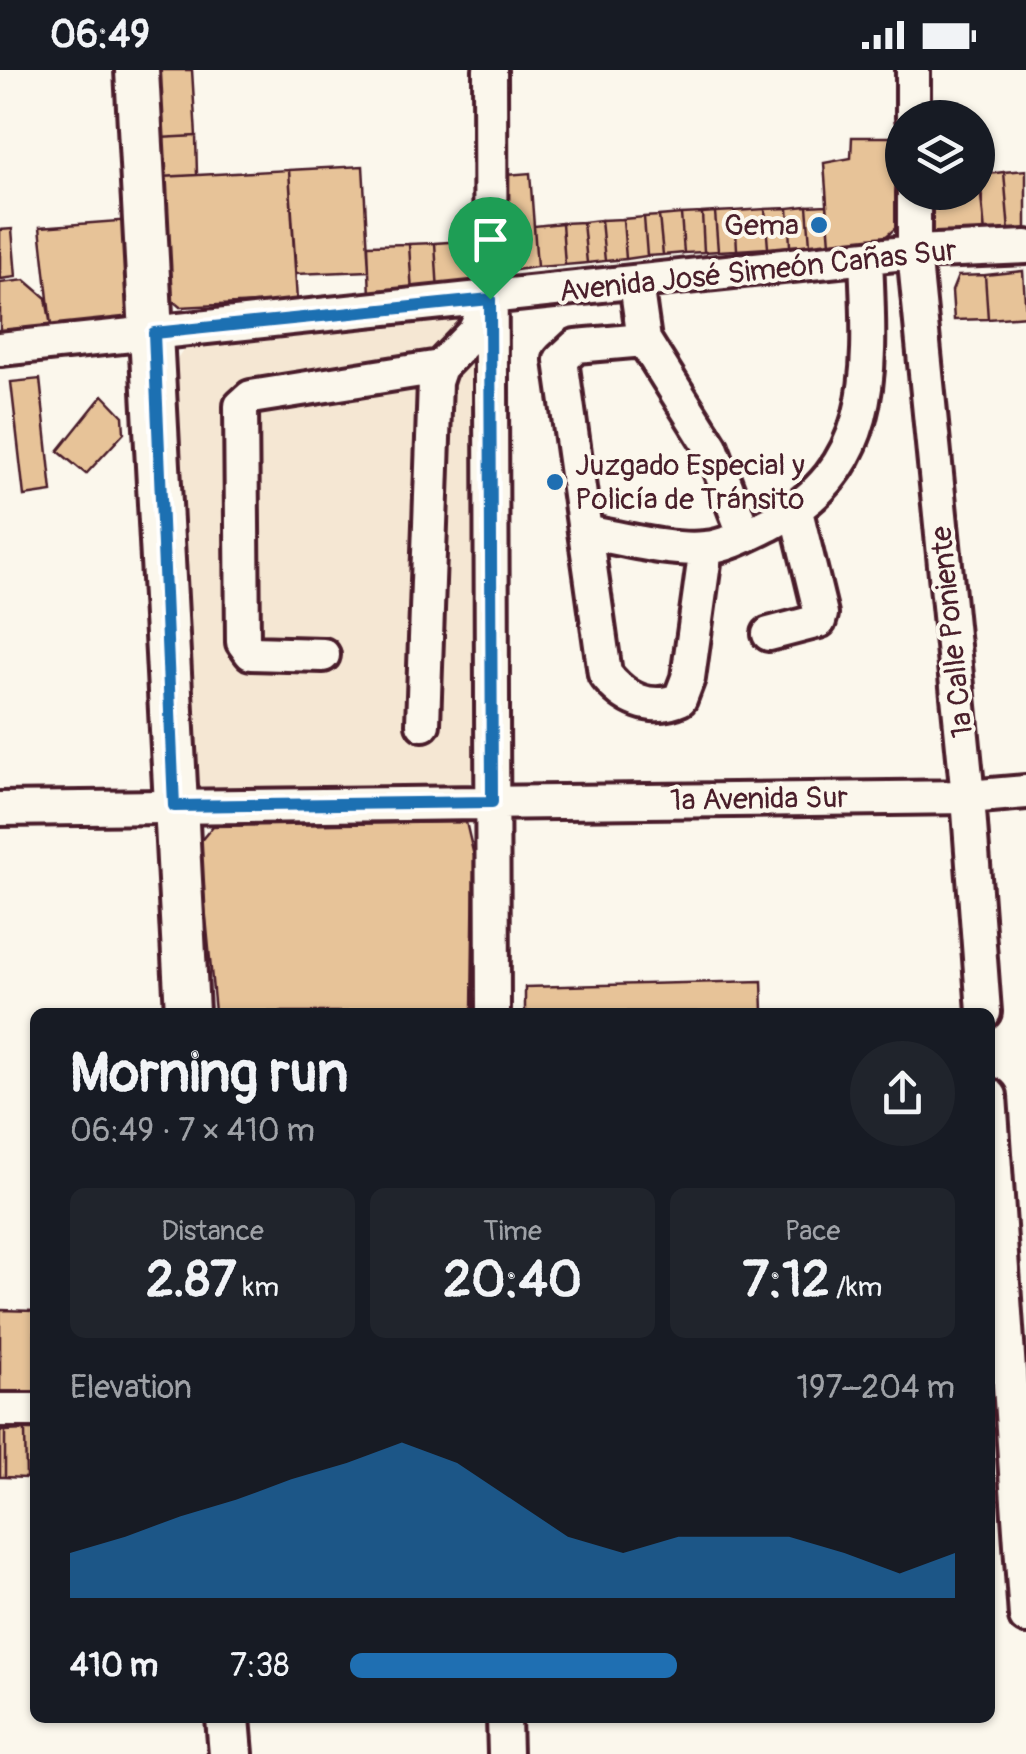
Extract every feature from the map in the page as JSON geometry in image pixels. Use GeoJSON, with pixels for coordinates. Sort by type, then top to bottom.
{"type":"FeatureCollection","features":[{"type":"Feature","properties":{"kind":"main road"},"geometry":{"type":"LineString","coordinates":[[137,70],[154,333],[187,1008]]}},
{"type":"Feature","properties":{"kind":"main road"},"geometry":{"type":"LineString","coordinates":[[228,1723],[230,1754]]}},
{"type":"Feature","properties":{"kind":"street"},"geometry":{"type":"LineString","coordinates":[[490,70],[493,1008]]}},
{"type":"Feature","properties":{"kind":"street"},"geometry":{"type":"LineString","coordinates":[[913,70],[914,100]]}},
{"type":"Feature","properties":{"kind":"street","name":"1a Calle Poniente"},"geometry":{"type":"LineString","coordinates":[[914,210],[914,252],[968,797],[984,1008]]}},
{"type":"Feature","properties":{"kind":"street","name":"Avenida José Simeón Cañas Sur"},"geometry":{"type":"LineString","coordinates":[[0,349],[914,252],[1026,247]]}},
{"type":"Feature","properties":{"kind":"street"},"geometry":{"type":"LineString","coordinates":[[585,532],[706,548],[745,536],[796,511],[847,448],[863,410],[870,370],[866,258]]}},
{"type":"Feature","properties":{"kind":"street"},"geometry":{"type":"LineString","coordinates":[[636,283],[644,340],[711,447],[745,536]]}},
{"type":"Feature","properties":{"kind":"street"},"geometry":{"type":"LineString","coordinates":[[423,724],[436,382],[440,366],[474,332],[490,299]]}},
{"type":"Feature","properties":{"kind":"street"},"geometry":{"type":"LineString","coordinates":[[644,340],[576,346],[561,360],[606,674],[618,691],[632,699],[663,706],[680,698],[688,678],[706,548]]}},
{"type":"Feature","properties":{"kind":"street"},"geometry":{"type":"LineString","coordinates":[[323,655],[251,653],[243,642],[240,406],[250,397],[440,366]]}},
{"type":"Feature","properties":{"kind":"street"},"geometry":{"type":"LineString","coordinates":[[769,634],[819,621],[821,614],[796,511]]}},
{"type":"Feature","properties":{"kind":"street","name":"1a Avenida Sur"},"geometry":{"type":"LineString","coordinates":[[0,808],[968,797],[1026,792]]}},
{"type":"Feature","properties":{"kind":"street"},"geometry":{"type":"LineString","coordinates":[[995,1166],[1026,1617]]}},
{"type":"Feature","properties":{"kind":"street"},"geometry":{"type":"LineString","coordinates":[[0,1410],[30,1410]]}},
{"type":"Feature","properties":{"kind":"street"},"geometry":{"type":"LineString","coordinates":[[504,1723],[505,1754]]}},
{"type":"Feature","properties":{"kind":"shaded area"},"geometry":{"type":"Polygon","coordinates":[[[465,318],[479,332],[482,770],[467,785],[208,795],[195,781],[172,367],[185,346],[465,318]]]}},
{"type":"Feature","properties":{"kind":"building"},"geometry":{"type":"Polygon","coordinates":[[[158,70],[192,70],[196,136],[160,138],[158,70]]]}},
{"type":"Feature","properties":{"kind":"building"},"geometry":{"type":"Polygon","coordinates":[[[196,136],[197,175],[161,177],[160,138],[196,136]]]}},
{"type":"Feature","properties":{"kind":"building"},"geometry":{"type":"Polygon","coordinates":[[[852,137],[885,137],[885,210],[898,210],[899,225],[882,240],[830,244],[824,163],[851,158],[852,137]]]}},
{"type":"Feature","properties":{"kind":"building"},"geometry":{"type":"Polygon","coordinates":[[[363,166],[369,271],[296,274],[289,170],[363,166]]]}},
{"type":"Feature","properties":{"kind":"building"},"geometry":{"type":"Polygon","coordinates":[[[289,170],[297,301],[180,307],[167,296],[161,177],[289,170]]]}},
{"type":"Feature","properties":{"kind":"building"},"geometry":{"type":"Polygon","coordinates":[[[1026,170],[1026,230],[1009,232],[1004,172],[1026,170]]]}},
{"type":"Feature","properties":{"kind":"building"},"geometry":{"type":"Polygon","coordinates":[[[1004,172],[1009,232],[985,234],[983,210],[995,210],[995,173],[1004,172]]]}},
{"type":"Feature","properties":{"kind":"building"},"geometry":{"type":"Polygon","coordinates":[[[530,173],[537,267],[502,272],[494,176],[530,173]]]}},
{"type":"Feature","properties":{"kind":"building","name":"Gema"},"geometry":{"type":"Polygon","coordinates":[[[827,205],[830,244],[810,245],[807,206],[827,205]]]}},
{"type":"Feature","properties":{"kind":"building"},"geometry":{"type":"Polygon","coordinates":[[[807,206],[810,245],[790,246],[788,208],[807,206]]]}},
{"type":"Feature","properties":{"kind":"building"},"geometry":{"type":"Polygon","coordinates":[[[788,208],[790,246],[768,248],[765,209],[788,208]]]}},
{"type":"Feature","properties":{"kind":"building"},"geometry":{"type":"Polygon","coordinates":[[[765,209],[768,248],[737,250],[735,211],[765,209]]]}},
{"type":"Feature","properties":{"kind":"building"},"geometry":{"type":"Polygon","coordinates":[[[928,210],[982,210],[985,234],[931,240],[928,210]]]}},
{"type":"Feature","properties":{"kind":"building"},"geometry":{"type":"Polygon","coordinates":[[[735,211],[737,250],[718,251],[715,212],[735,211]]]}},
{"type":"Feature","properties":{"kind":"building"},"geometry":{"type":"Polygon","coordinates":[[[715,212],[718,251],[704,252],[702,213],[715,212]]]}},
{"type":"Feature","properties":{"kind":"building"},"geometry":{"type":"Polygon","coordinates":[[[702,213],[704,252],[684,253],[681,214],[702,213]]]}},
{"type":"Feature","properties":{"kind":"building"},"geometry":{"type":"Polygon","coordinates":[[[681,214],[684,253],[663,255],[659,216],[681,214]]]}},
{"type":"Feature","properties":{"kind":"building"},"geometry":{"type":"Polygon","coordinates":[[[659,216],[663,255],[647,256],[644,217],[659,216]]]}},
{"type":"Feature","properties":{"kind":"building"},"geometry":{"type":"Polygon","coordinates":[[[644,217],[647,256],[626,259],[623,219],[644,217]]]}},
{"type":"Feature","properties":{"kind":"building"},"geometry":{"type":"Polygon","coordinates":[[[623,219],[626,259],[605,261],[601,220],[623,219]]]}},
{"type":"Feature","properties":{"kind":"building"},"geometry":{"type":"Polygon","coordinates":[[[131,220],[134,308],[126,319],[51,326],[40,227],[131,220]]]}},
{"type":"Feature","properties":{"kind":"building"},"geometry":{"type":"Polygon","coordinates":[[[601,220],[605,261],[587,263],[583,222],[601,220]]]}},
{"type":"Feature","properties":{"kind":"building"},"geometry":{"type":"Polygon","coordinates":[[[583,222],[587,263],[565,265],[562,223],[583,222]]]}},
{"type":"Feature","properties":{"kind":"building"},"geometry":{"type":"Polygon","coordinates":[[[562,223],[565,265],[537,267],[534,226],[562,223]]]}},
{"type":"Feature","properties":{"kind":"building"},"geometry":{"type":"Polygon","coordinates":[[[12,229],[16,277],[0,279],[0,230],[12,229]]]}},
{"type":"Feature","properties":{"kind":"building"},"geometry":{"type":"Polygon","coordinates":[[[478,240],[480,290],[438,293],[435,243],[478,240]]]}},
{"type":"Feature","properties":{"kind":"building"},"geometry":{"type":"Polygon","coordinates":[[[435,243],[438,293],[412,294],[409,244],[435,243]]]}},
{"type":"Feature","properties":{"kind":"building"},"geometry":{"type":"Polygon","coordinates":[[[409,244],[412,294],[370,297],[368,245],[409,244]]]}},
{"type":"Feature","properties":{"kind":"building"},"geometry":{"type":"Polygon","coordinates":[[[1023,271],[1026,316],[988,319],[985,275],[1023,271]]]}},
{"type":"Feature","properties":{"kind":"building"},"geometry":{"type":"Polygon","coordinates":[[[985,275],[988,319],[954,320],[952,291],[958,276],[985,275]]]}},
{"type":"Feature","properties":{"kind":"building"},"geometry":{"type":"Polygon","coordinates":[[[25,280],[46,298],[51,326],[0,332],[0,283],[25,280]]]}},
{"type":"Feature","properties":{"kind":"building"},"geometry":{"type":"Polygon","coordinates":[[[40,379],[52,492],[24,496],[11,382],[40,379]]]}},
{"type":"Feature","properties":{"kind":"building"},"geometry":{"type":"Polygon","coordinates":[[[103,395],[123,416],[124,433],[86,474],[58,451],[103,395]]]}},
{"type":"Feature","properties":{"kind":"building"},"geometry":{"type":"Polygon","coordinates":[[[466,822],[474,856],[472,1008],[215,1008],[199,843],[213,826],[466,822]]]}},
{"type":"Feature","properties":{"kind":"building"},"geometry":{"type":"Polygon","coordinates":[[[762,981],[763,1008],[525,1008],[525,987],[762,981]]]}},
{"type":"Feature","properties":{"kind":"building"},"geometry":{"type":"Polygon","coordinates":[[[0,1310],[30,1311],[30,1396],[0,1396],[0,1310]]]}},
{"type":"Feature","properties":{"kind":"building"},"geometry":{"type":"Polygon","coordinates":[[[25,1430],[30,1430],[30,1478],[26,1478],[25,1430]]]}},
{"type":"Feature","properties":{"kind":"building"},"geometry":{"type":"Polygon","coordinates":[[[25,1430],[26,1478],[5,1477],[5,1431],[25,1430]]]}},
{"type":"Feature","properties":{"kind":"building"},"geometry":{"type":"Polygon","coordinates":[[[0,1431],[5,1431],[5,1477],[0,1477],[0,1431]]]}},
{"type":"Feature","properties":{"kind":"place","name":"Gema"},"geometry":{"type":"Point","coordinates":[819,225]}},
{"type":"Feature","properties":{"kind":"place","name":"Juzgado Especial y Policía de Tránsito"},"geometry":{"type":"Point","coordinates":[555,482]}},
{"type":"Feature","properties":{"kind":"route"},"geometry":{"type":"LineString","coordinates":[[490,299],[492,802],[174,806],[154,333],[490,299]]}}]}
